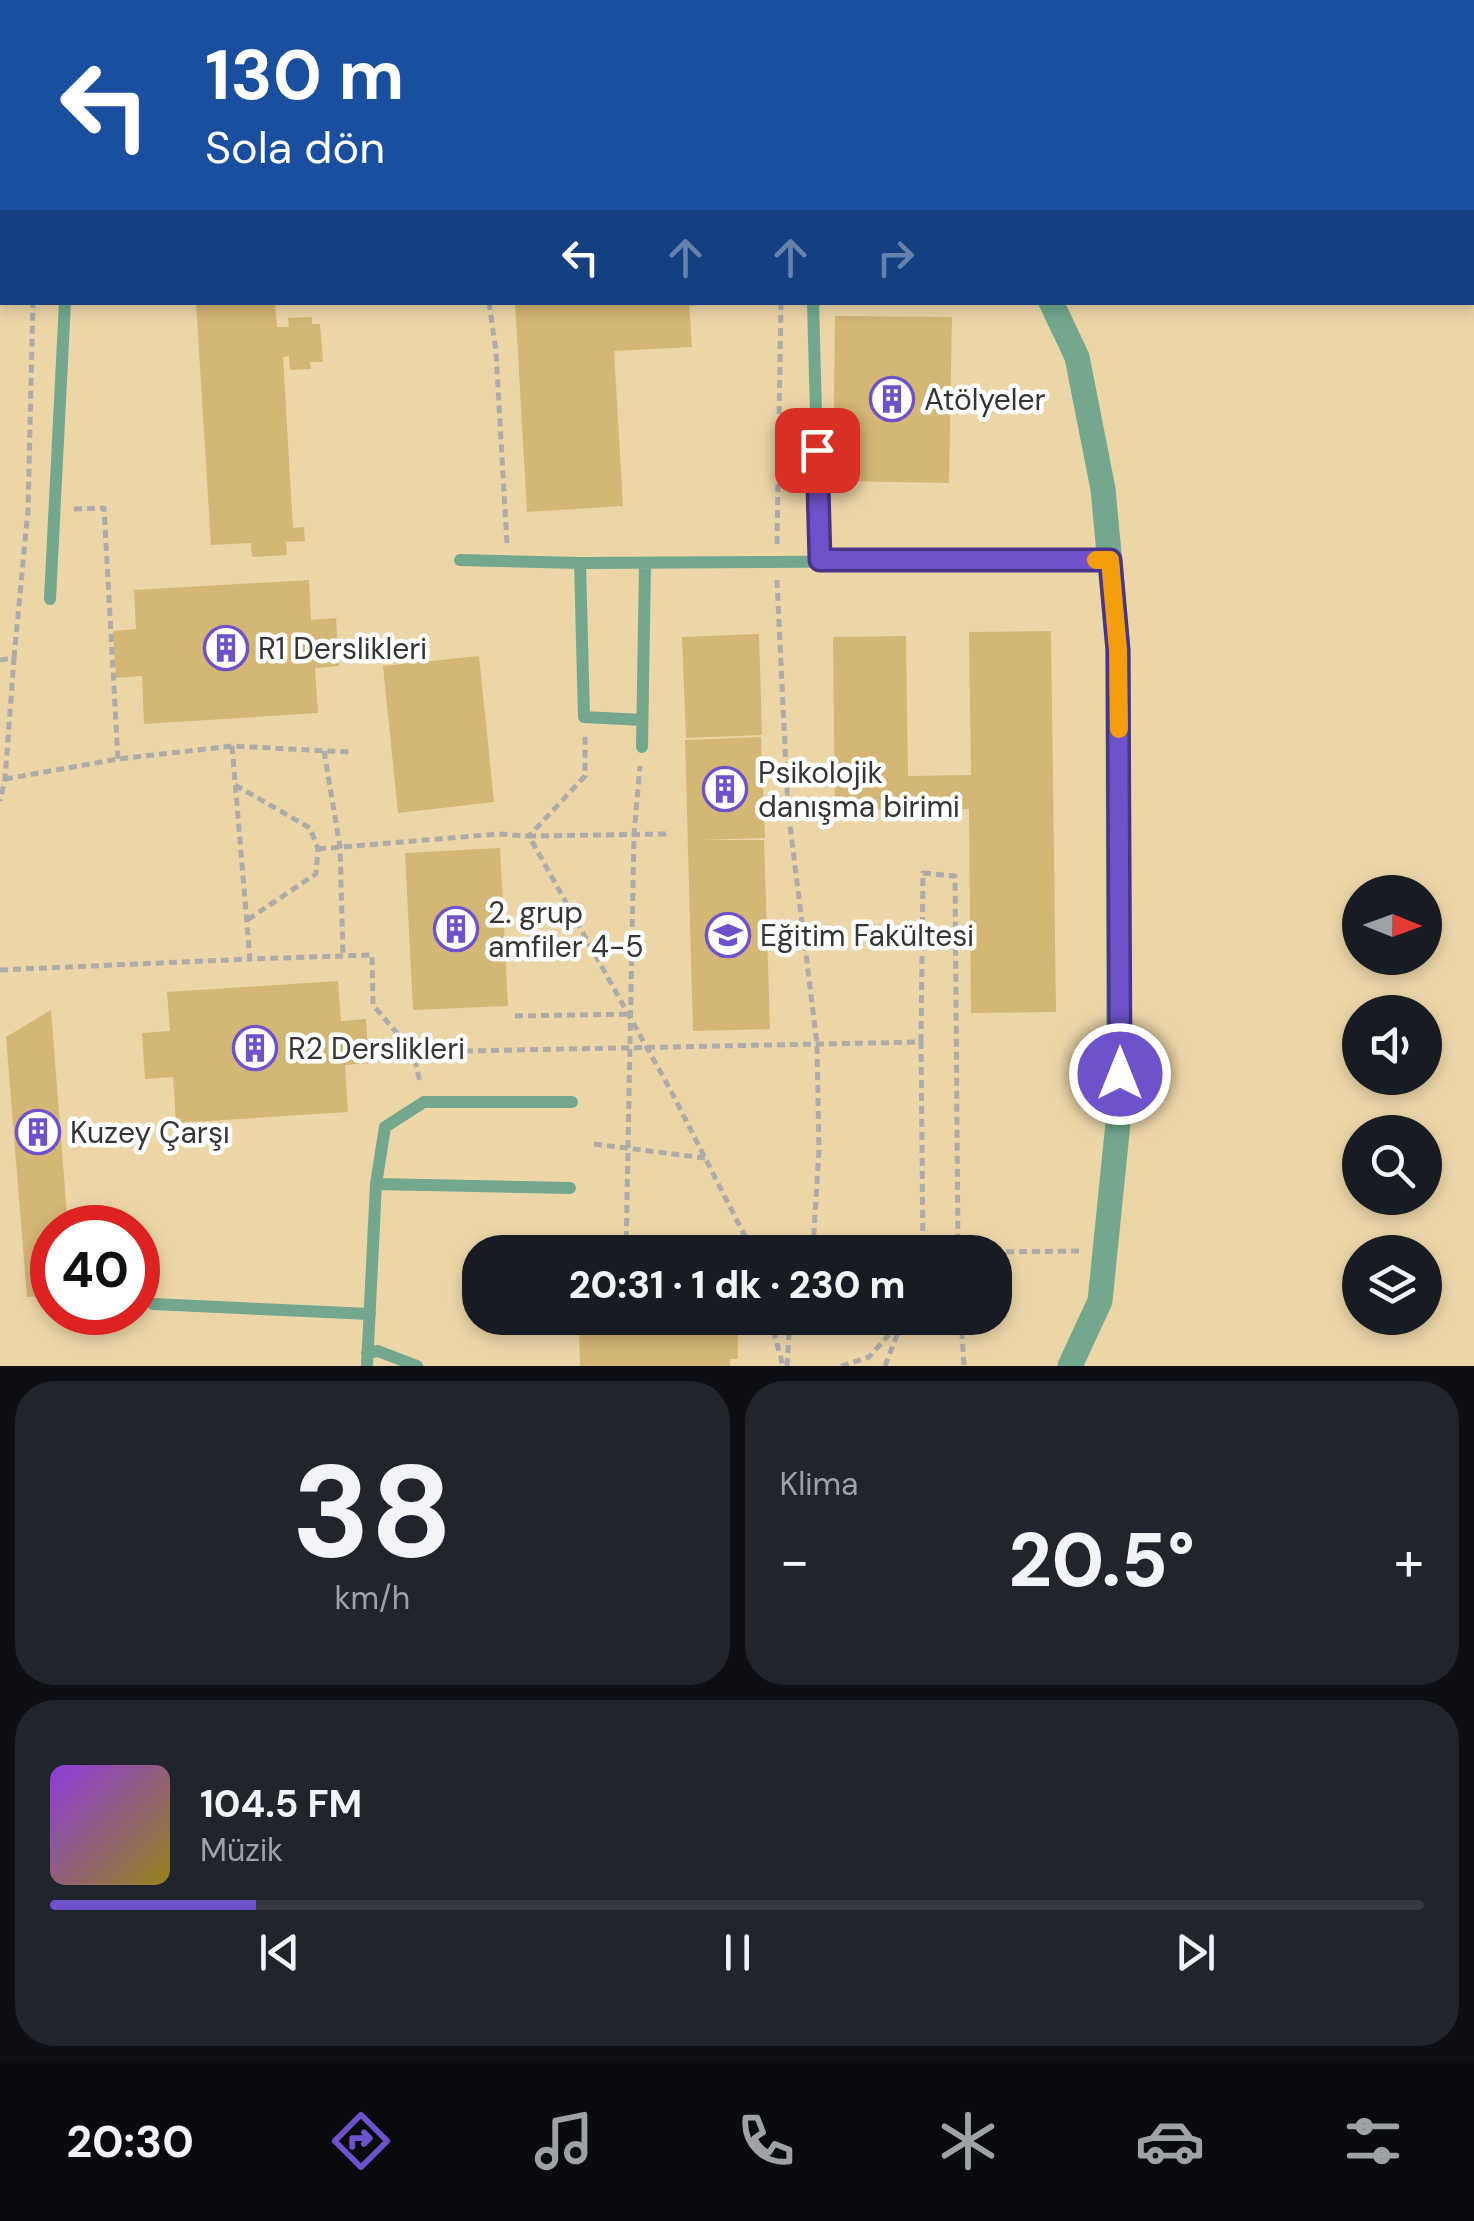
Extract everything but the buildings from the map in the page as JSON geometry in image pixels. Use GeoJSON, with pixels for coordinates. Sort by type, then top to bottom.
{"type":"FeatureCollection","features":[{"type":"Feature","properties":{"kind":"street"},"geometry":{"type":"LineString","coordinates":[[1052,305],[1077,357],[1102,490],[1118,650],[1120,1113],[1100,1301],[1070,1366]]}},
{"type":"Feature","properties":{"kind":"lane"},"geometry":{"type":"LineString","coordinates":[[50,599],[65,305]]}},
{"type":"Feature","properties":{"kind":"lane"},"geometry":{"type":"LineString","coordinates":[[813,305],[820,560]]}},
{"type":"Feature","properties":{"kind":"lane"},"geometry":{"type":"LineString","coordinates":[[460,560],[580,563],[1110,560]]}},
{"type":"Feature","properties":{"kind":"lane"},"geometry":{"type":"LineString","coordinates":[[580,563],[584,717],[642,720]]}},
{"type":"Feature","properties":{"kind":"lane"},"geometry":{"type":"LineString","coordinates":[[642,747],[645,563]]}},
{"type":"Feature","properties":{"kind":"lane"},"geometry":{"type":"LineString","coordinates":[[367,1360],[376,1184],[385,1128],[424,1102],[572,1102]]}},
{"type":"Feature","properties":{"kind":"lane"},"geometry":{"type":"LineString","coordinates":[[376,1184],[570,1188]]}},
{"type":"Feature","properties":{"kind":"lane"},"geometry":{"type":"LineString","coordinates":[[160,1304],[370,1314]]}},
{"type":"Feature","properties":{"kind":"lane"},"geometry":{"type":"LineString","coordinates":[[367,1360],[378,1351],[418,1366]]}},
{"type":"Feature","properties":{"kind":"path"},"geometry":{"type":"LineString","coordinates":[[0,801],[6,779],[28,510],[33,305]]}},
{"type":"Feature","properties":{"kind":"path"},"geometry":{"type":"LineString","coordinates":[[489,305],[496,352],[508,562]]}},
{"type":"Feature","properties":{"kind":"path"},"geometry":{"type":"LineString","coordinates":[[781,305],[778,658],[788,810],[817,1044],[819,1150],[813,1235]]}},
{"type":"Feature","properties":{"kind":"path"},"geometry":{"type":"LineString","coordinates":[[28,510],[104,508],[118,759]]}},
{"type":"Feature","properties":{"kind":"path"},"geometry":{"type":"LineString","coordinates":[[0,660],[14,658]]}},
{"type":"Feature","properties":{"kind":"path"},"geometry":{"type":"LineString","coordinates":[[529,836],[586,776],[584,717]]}},
{"type":"Feature","properties":{"kind":"path"},"geometry":{"type":"LineString","coordinates":[[232,746],[250,959]]}},
{"type":"Feature","properties":{"kind":"path"},"geometry":{"type":"LineString","coordinates":[[6,779],[118,759],[232,746],[349,752]]}},
{"type":"Feature","properties":{"kind":"path"},"geometry":{"type":"LineString","coordinates":[[626,1235],[634,834],[642,747]]}},
{"type":"Feature","properties":{"kind":"path"},"geometry":{"type":"LineString","coordinates":[[324,751],[340,847],[343,956]]}},
{"type":"Feature","properties":{"kind":"path"},"geometry":{"type":"LineString","coordinates":[[235,785],[310,828],[318,848],[316,874],[247,920]]}},
{"type":"Feature","properties":{"kind":"path"},"geometry":{"type":"LineString","coordinates":[[318,848],[498,834],[666,834]]}},
{"type":"Feature","properties":{"kind":"path"},"geometry":{"type":"LineString","coordinates":[[529,836],[648,1048],[746,1235]]}},
{"type":"Feature","properties":{"kind":"path"},"geometry":{"type":"LineString","coordinates":[[923,1235],[923,873],[955,876],[958,1235]]}},
{"type":"Feature","properties":{"kind":"path"},"geometry":{"type":"LineString","coordinates":[[0,970],[372,955],[374,1005],[413,1052],[424,1102]]}},
{"type":"Feature","properties":{"kind":"path"},"geometry":{"type":"LineString","coordinates":[[515,1016],[629,1014]]}},
{"type":"Feature","properties":{"kind":"path"},"geometry":{"type":"LineString","coordinates":[[413,1052],[921,1042]]}},
{"type":"Feature","properties":{"kind":"path"},"geometry":{"type":"LineString","coordinates":[[594,1144],[705,1158]]}},
{"type":"Feature","properties":{"kind":"path"},"geometry":{"type":"LineString","coordinates":[[1012,1252],[1080,1251],[1081,1233]]}},
{"type":"Feature","properties":{"kind":"path"},"geometry":{"type":"LineString","coordinates":[[775,1335],[785,1366]]}},
{"type":"Feature","properties":{"kind":"path"},"geometry":{"type":"LineString","coordinates":[[785,1366],[788,1335]]}},
{"type":"Feature","properties":{"kind":"path"},"geometry":{"type":"LineString","coordinates":[[841,1366],[870,1356],[889,1335]]}},
{"type":"Feature","properties":{"kind":"path"},"geometry":{"type":"LineString","coordinates":[[885,1366],[897,1335]]}},
{"type":"Feature","properties":{"kind":"path"},"geometry":{"type":"LineString","coordinates":[[963,1335],[964,1366]]}},
{"type":"Feature","properties":{"kind":"shaded area"},"geometry":{"type":"Polygon","coordinates":[[[0,305],[1474,305],[1474,1366],[0,1366],[0,305]]]}},
{"type":"Feature","properties":{"kind":"slow traffic"},"geometry":{"type":"LineString","coordinates":[[1096,560],[1110,560],[1118,650],[1119,729]]}},
{"type":"Feature","properties":{"kind":"place","name":"Atölyeler"},"geometry":{"type":"Point","coordinates":[892,399]}},
{"type":"Feature","properties":{"kind":"place","name":"R1 Derslikleri"},"geometry":{"type":"Point","coordinates":[226,648]}},
{"type":"Feature","properties":{"kind":"place","name":"Psikolojik danışma birimi"},"geometry":{"type":"Point","coordinates":[725,789]}},
{"type":"Feature","properties":{"kind":"place","name":"2. grup amfiler 4-5"},"geometry":{"type":"Point","coordinates":[456,929]}},
{"type":"Feature","properties":{"kind":"place","name":"Eğitim Fakültesi"},"geometry":{"type":"Point","coordinates":[728,935]}},
{"type":"Feature","properties":{"kind":"place","name":"R2 Derslikleri"},"geometry":{"type":"Point","coordinates":[255,1048]}},
{"type":"Feature","properties":{"kind":"place","name":"Kuzey Çarşı"},"geometry":{"type":"Point","coordinates":[38,1132]}},
{"type":"Feature","properties":{"kind":"route"},"geometry":{"type":"LineString","coordinates":[[817,450],[820,560],[1110,560],[1118,650],[1120,1074]]}}]}
